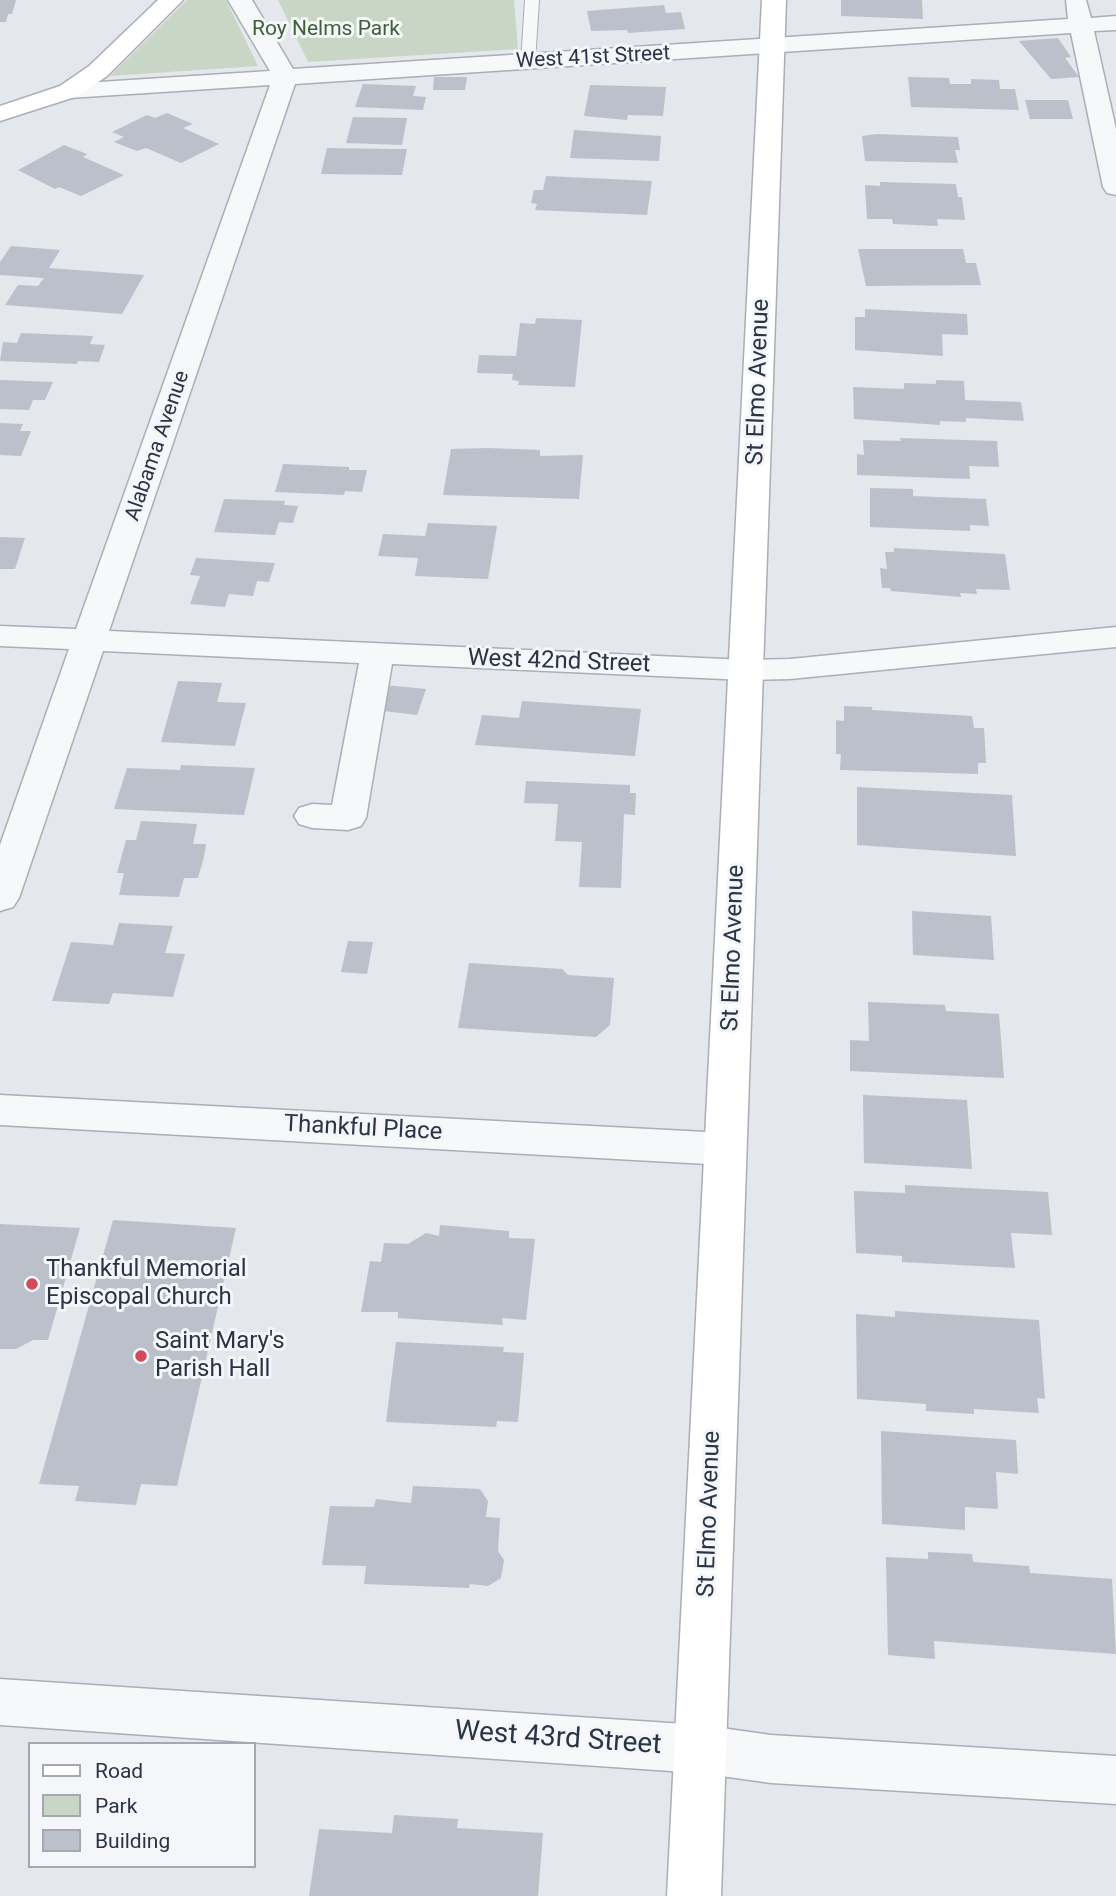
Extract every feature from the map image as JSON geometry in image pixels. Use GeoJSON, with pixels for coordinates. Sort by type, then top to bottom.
{"type":"FeatureCollection","features":[{"type":"Feature","properties":{"kind":"main road"},"geometry":{"type":"LineString","coordinates":[[0,114],[69,92],[98,71],[171,0]]}},
{"type":"Feature","properties":{"kind":"main road","name":"St Elmo Avenue"},"geometry":{"type":"LineString","coordinates":[[694,1896],[751,604],[774,0]]}},
{"type":"Feature","properties":{"kind":"street"},"geometry":{"type":"LineString","coordinates":[[240,0],[285,76]]}},
{"type":"Feature","properties":{"kind":"street"},"geometry":{"type":"LineString","coordinates":[[1075,0],[1083,25],[1116,187]]}},
{"type":"Feature","properties":{"kind":"street","name":"West 41st Street"},"geometry":{"type":"LineString","coordinates":[[69,92],[1116,23]]}},
{"type":"Feature","properties":{"kind":"street","name":"Alabama Avenue"},"geometry":{"type":"LineString","coordinates":[[0,898],[285,76]]}},
{"type":"Feature","properties":{"kind":"street","name":"West 42nd Street"},"geometry":{"type":"LineString","coordinates":[[0,636],[746,670],[790,669],[1116,637]]}},
{"type":"Feature","properties":{"kind":"street"},"geometry":{"type":"LineString","coordinates":[[313,816],[348,818],[377,655]]}},
{"type":"Feature","properties":{"kind":"street","name":"Thankful Place"},"geometry":{"type":"LineString","coordinates":[[0,1110],[725,1149]]}},
{"type":"Feature","properties":{"kind":"street","name":"West 43rd Street"},"geometry":{"type":"LineString","coordinates":[[0,1702],[700,1749],[771,1759],[1116,1780]]}},
{"type":"Feature","properties":{"kind":"lane"},"geometry":{"type":"LineString","coordinates":[[528,62],[532,0]]}},
{"type":"Feature","properties":{"kind":"green space"},"geometry":{"type":"Polygon","coordinates":[[[187,0],[226,0],[258,66],[110,76],[187,0]]]}},
{"type":"Feature","properties":{"kind":"green space","name":"Roy Nelms Park"},"geometry":{"type":"Polygon","coordinates":[[[278,0],[514,0],[518,49],[308,62],[278,0]]]}},
{"type":"Feature","properties":{"kind":"building"},"geometry":{"type":"Polygon","coordinates":[[[0,0],[16,0],[12,14],[8,14],[6,22],[0,22],[0,0]]]}},
{"type":"Feature","properties":{"kind":"building"},"geometry":{"type":"Polygon","coordinates":[[[841,0],[922,0],[923,19],[841,16],[841,0]]]}},
{"type":"Feature","properties":{"kind":"building"},"geometry":{"type":"Polygon","coordinates":[[[664,5],[666,13],[681,12],[685,29],[628,33],[627,30],[591,31],[587,11],[664,5]]]}},
{"type":"Feature","properties":{"kind":"building"},"geometry":{"type":"Polygon","coordinates":[[[1058,38],[1071,57],[1065,58],[1079,77],[1051,79],[1019,41],[1058,38]]]}},
{"type":"Feature","properties":{"kind":"building"},"geometry":{"type":"Polygon","coordinates":[[[434,77],[467,77],[465,90],[433,90],[434,77]]]}},
{"type":"Feature","properties":{"kind":"building"},"geometry":{"type":"Polygon","coordinates":[[[908,77],[949,78],[950,84],[971,84],[971,79],[999,80],[1000,89],[1015,89],[1019,110],[911,107],[908,77]]]}},
{"type":"Feature","properties":{"kind":"building"},"geometry":{"type":"Polygon","coordinates":[[[363,84],[416,86],[413,96],[426,97],[423,110],[355,107],[363,84]]]}},
{"type":"Feature","properties":{"kind":"building"},"geometry":{"type":"Polygon","coordinates":[[[590,85],[666,87],[663,116],[628,115],[627,120],[584,116],[590,85]]]}},
{"type":"Feature","properties":{"kind":"building"},"geometry":{"type":"Polygon","coordinates":[[[1025,100],[1068,100],[1073,119],[1030,119],[1025,100]]]}},
{"type":"Feature","properties":{"kind":"building"},"geometry":{"type":"Polygon","coordinates":[[[167,113],[193,124],[183,128],[219,144],[181,163],[146,148],[137,151],[114,142],[124,137],[112,132],[147,115],[155,118],[167,113]]]}},
{"type":"Feature","properties":{"kind":"building"},"geometry":{"type":"Polygon","coordinates":[[[353,117],[407,118],[402,145],[346,143],[353,117]]]}},
{"type":"Feature","properties":{"kind":"building"},"geometry":{"type":"Polygon","coordinates":[[[574,130],[661,136],[659,161],[570,158],[574,130]]]}},
{"type":"Feature","properties":{"kind":"building"},"geometry":{"type":"Polygon","coordinates":[[[877,134],[958,137],[960,150],[955,150],[958,163],[865,161],[862,136],[877,134]]]}},
{"type":"Feature","properties":{"kind":"building"},"geometry":{"type":"Polygon","coordinates":[[[64,145],[87,154],[83,157],[124,175],[81,196],[59,187],[55,189],[18,170],[64,145]]]}},
{"type":"Feature","properties":{"kind":"building"},"geometry":{"type":"Polygon","coordinates":[[[327,148],[407,149],[402,175],[321,174],[327,148]]]}},
{"type":"Feature","properties":{"kind":"building"},"geometry":{"type":"Polygon","coordinates":[[[546,176],[652,181],[647,215],[535,210],[537,204],[531,203],[534,190],[543,190],[546,176]]]}},
{"type":"Feature","properties":{"kind":"building"},"geometry":{"type":"Polygon","coordinates":[[[880,182],[956,184],[958,197],[962,197],[965,220],[937,219],[938,226],[893,224],[892,219],[867,219],[865,185],[880,186],[880,182]]]}},
{"type":"Feature","properties":{"kind":"building"},"geometry":{"type":"Polygon","coordinates":[[[11,246],[60,250],[49,268],[144,275],[122,314],[5,305],[18,285],[38,286],[44,278],[0,275],[0,262],[11,246]]]}},
{"type":"Feature","properties":{"kind":"building"},"geometry":{"type":"Polygon","coordinates":[[[858,249],[963,249],[966,263],[976,263],[981,285],[866,286],[858,249]]]}},
{"type":"Feature","properties":{"kind":"building"},"geometry":{"type":"Polygon","coordinates":[[[865,309],[967,314],[968,335],[942,334],[943,356],[855,350],[855,317],[865,317],[865,309]]]}},
{"type":"Feature","properties":{"kind":"building"},"geometry":{"type":"Polygon","coordinates":[[[536,318],[582,320],[575,387],[518,385],[519,381],[512,380],[513,374],[477,373],[479,355],[516,356],[520,323],[535,324],[536,318]]]}},
{"type":"Feature","properties":{"kind":"building"},"geometry":{"type":"Polygon","coordinates":[[[21,333],[93,336],[90,344],[105,345],[99,362],[78,361],[77,364],[0,361],[3,342],[17,343],[21,333]]]}},
{"type":"Feature","properties":{"kind":"building"},"geometry":{"type":"Polygon","coordinates":[[[0,380],[53,382],[45,400],[33,400],[29,410],[0,409],[0,380]]]}},
{"type":"Feature","properties":{"kind":"building"},"geometry":{"type":"Polygon","coordinates":[[[936,380],[964,381],[965,400],[1021,402],[1024,421],[966,418],[966,422],[940,421],[940,425],[854,419],[853,387],[904,389],[904,383],[936,384],[936,380]]]}},
{"type":"Feature","properties":{"kind":"building"},"geometry":{"type":"Polygon","coordinates":[[[0,423],[23,424],[20,431],[31,431],[21,456],[0,455],[0,423]]]}},
{"type":"Feature","properties":{"kind":"building"},"geometry":{"type":"Polygon","coordinates":[[[900,438],[997,441],[999,467],[969,466],[970,479],[857,475],[857,454],[864,455],[863,440],[901,441],[900,438]]]}},
{"type":"Feature","properties":{"kind":"building"},"geometry":{"type":"Polygon","coordinates":[[[451,449],[540,450],[540,456],[583,455],[579,499],[443,495],[451,449]]]}},
{"type":"Feature","properties":{"kind":"building"},"geometry":{"type":"Polygon","coordinates":[[[283,464],[367,470],[362,492],[345,491],[344,495],[275,492],[283,464]]]}},
{"type":"Feature","properties":{"kind":"building"},"geometry":{"type":"Polygon","coordinates":[[[870,488],[913,489],[913,496],[986,499],[989,526],[970,525],[970,531],[870,527],[870,488]]]}},
{"type":"Feature","properties":{"kind":"building"},"geometry":{"type":"Polygon","coordinates":[[[224,499],[285,501],[284,505],[298,506],[293,523],[279,522],[275,535],[214,532],[224,499]]]}},
{"type":"Feature","properties":{"kind":"building"},"geometry":{"type":"Polygon","coordinates":[[[428,523],[497,526],[488,579],[415,576],[418,558],[378,556],[383,534],[425,536],[428,523]]]}},
{"type":"Feature","properties":{"kind":"building"},"geometry":{"type":"Polygon","coordinates":[[[0,537],[25,538],[15,569],[0,569],[0,537]]]}},
{"type":"Feature","properties":{"kind":"building"},"geometry":{"type":"Polygon","coordinates":[[[894,548],[1005,554],[1010,590],[976,589],[977,594],[960,593],[961,597],[882,588],[880,568],[887,569],[885,552],[894,552],[894,548]]]}},
{"type":"Feature","properties":{"kind":"building"},"geometry":{"type":"Polygon","coordinates":[[[196,558],[275,563],[269,582],[257,581],[253,596],[229,594],[225,607],[190,604],[200,576],[190,575],[196,558]]]}},
{"type":"Feature","properties":{"kind":"building"},"geometry":{"type":"Polygon","coordinates":[[[178,681],[222,683],[217,702],[246,703],[235,746],[161,742],[178,681]]]}},
{"type":"Feature","properties":{"kind":"building"},"geometry":{"type":"Polygon","coordinates":[[[384,685],[426,689],[417,715],[375,710],[384,685]]]}},
{"type":"Feature","properties":{"kind":"building"},"geometry":{"type":"Polygon","coordinates":[[[522,701],[641,709],[635,756],[475,745],[482,715],[519,718],[522,701]]]}},
{"type":"Feature","properties":{"kind":"building"},"geometry":{"type":"Polygon","coordinates":[[[844,706],[972,716],[974,728],[984,728],[986,763],[978,763],[978,774],[840,770],[841,754],[836,754],[836,720],[844,721],[844,706]]]}},
{"type":"Feature","properties":{"kind":"building"},"geometry":{"type":"Polygon","coordinates":[[[181,765],[255,768],[244,815],[114,809],[127,768],[180,770],[181,765]]]}},
{"type":"Feature","properties":{"kind":"building"},"geometry":{"type":"Polygon","coordinates":[[[526,781],[630,785],[630,793],[636,793],[635,815],[624,814],[621,888],[579,887],[582,842],[555,841],[558,804],[524,803],[526,781]]]}},
{"type":"Feature","properties":{"kind":"building"},"geometry":{"type":"Polygon","coordinates":[[[857,787],[1012,795],[1016,856],[857,845],[857,787]]]}},
{"type":"Feature","properties":{"kind":"building"},"geometry":{"type":"Polygon","coordinates":[[[141,821],[197,824],[193,844],[206,844],[204,857],[198,878],[184,878],[179,897],[119,895],[124,873],[117,873],[126,840],[136,840],[141,821]]]}},
{"type":"Feature","properties":{"kind":"building"},"geometry":{"type":"Polygon","coordinates":[[[912,911],[991,916],[994,960],[913,955],[912,911]]]}},
{"type":"Feature","properties":{"kind":"building"},"geometry":{"type":"Polygon","coordinates":[[[119,923],[173,926],[165,953],[185,954],[173,997],[113,993],[109,1004],[52,1001],[71,942],[113,945],[119,923]]]}},
{"type":"Feature","properties":{"kind":"building"},"geometry":{"type":"Polygon","coordinates":[[[348,941],[373,942],[367,974],[341,972],[348,941]]]}},
{"type":"Feature","properties":{"kind":"building"},"geometry":{"type":"Polygon","coordinates":[[[469,963],[562,969],[568,975],[614,978],[610,1025],[596,1037],[458,1028],[469,963]]]}},
{"type":"Feature","properties":{"kind":"building"},"geometry":{"type":"Polygon","coordinates":[[[868,1002],[945,1005],[946,1011],[999,1014],[1004,1078],[850,1071],[850,1040],[869,1041],[868,1002]]]}},
{"type":"Feature","properties":{"kind":"building"},"geometry":{"type":"Polygon","coordinates":[[[863,1095],[967,1100],[972,1169],[864,1163],[863,1095]]]}},
{"type":"Feature","properties":{"kind":"building"},"geometry":{"type":"Polygon","coordinates":[[[905,1185],[1048,1192],[1052,1235],[1011,1233],[1015,1268],[902,1262],[902,1256],[856,1253],[854,1191],[905,1193],[905,1185]]]}},
{"type":"Feature","properties":{"kind":"building","name":"Saint Mary's Parish Hall"},"geometry":{"type":"Polygon","coordinates":[[[113,1220],[236,1228],[177,1486],[141,1484],[136,1505],[75,1501],[79,1486],[39,1484],[113,1220]]]}},
{"type":"Feature","properties":{"kind":"building","name":"Thankful Memorial Episcopal Church"},"geometry":{"type":"Polygon","coordinates":[[[0,1224],[80,1228],[48,1340],[33,1340],[16,1349],[0,1349],[0,1224]]]}},
{"type":"Feature","properties":{"kind":"building"},"geometry":{"type":"Polygon","coordinates":[[[440,1225],[509,1231],[509,1238],[535,1239],[526,1320],[502,1318],[503,1325],[398,1318],[398,1312],[361,1312],[370,1261],[381,1262],[384,1243],[408,1244],[426,1233],[439,1236],[440,1225]]]}},
{"type":"Feature","properties":{"kind":"building"},"geometry":{"type":"Polygon","coordinates":[[[895,1311],[1039,1320],[1045,1399],[1037,1398],[1039,1413],[974,1409],[974,1414],[926,1411],[926,1404],[857,1399],[856,1314],[895,1317],[895,1311]]]}},
{"type":"Feature","properties":{"kind":"building"},"geometry":{"type":"Polygon","coordinates":[[[396,1342],[504,1347],[503,1352],[524,1353],[518,1422],[497,1421],[496,1427],[386,1422],[396,1342]]]}},
{"type":"Feature","properties":{"kind":"building"},"geometry":{"type":"Polygon","coordinates":[[[881,1431],[1016,1440],[1018,1474],[996,1472],[998,1509],[965,1507],[965,1530],[882,1524],[881,1431]]]}},
{"type":"Feature","properties":{"kind":"building"},"geometry":{"type":"Polygon","coordinates":[[[413,1486],[480,1489],[488,1501],[486,1517],[500,1518],[498,1551],[504,1560],[501,1578],[488,1586],[470,1584],[469,1588],[364,1584],[366,1566],[322,1565],[330,1506],[374,1507],[376,1499],[411,1503],[413,1486]]]}},
{"type":"Feature","properties":{"kind":"building"},"geometry":{"type":"Polygon","coordinates":[[[928,1552],[972,1554],[973,1562],[1029,1566],[1030,1573],[1112,1579],[1116,1654],[934,1641],[935,1659],[888,1655],[886,1557],[928,1559],[928,1552]]]}},
{"type":"Feature","properties":{"kind":"building"},"geometry":{"type":"Polygon","coordinates":[[[394,1815],[458,1819],[457,1828],[543,1833],[538,1896],[309,1896],[319,1829],[392,1833],[394,1815]]]}},
{"type":"Feature","properties":{"kind":"place","name":"Thankful Memorial Episcopal Church"},"geometry":{"type":"Point","coordinates":[32,1284]}},
{"type":"Feature","properties":{"kind":"place","name":"Saint Mary's Parish Hall"},"geometry":{"type":"Point","coordinates":[141,1356]}}]}
